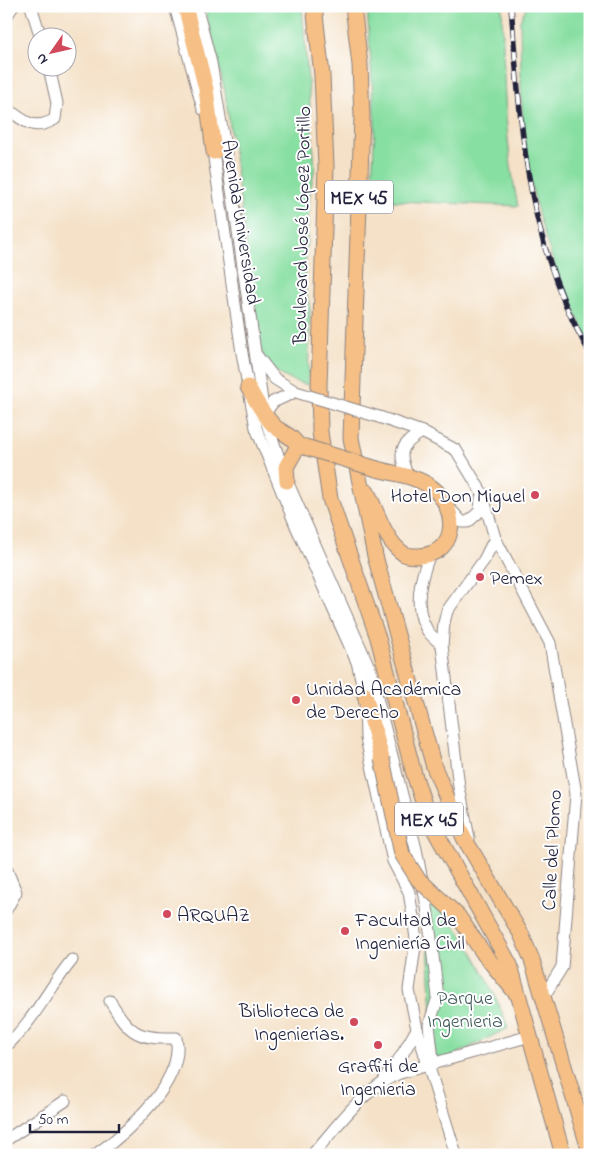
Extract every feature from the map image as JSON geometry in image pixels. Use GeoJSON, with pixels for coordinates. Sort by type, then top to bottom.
{"type":"FeatureCollection","features":[{"type":"Feature","properties":{"kind":"main road"},"geometry":{"type":"LineString","coordinates":[[185,6],[206,89],[214,152]]}},
{"type":"Feature","properties":{"kind":"main road","name":"Boulevard José López Portillo"},"geometry":{"type":"LineString","coordinates":[[314,6],[322,75],[326,166],[319,386],[324,470],[330,498],[378,638],[414,774],[429,820],[510,965],[520,998]]}},
{"type":"Feature","properties":{"kind":"main road","name":"MEX 45"},"geometry":{"type":"LineString","coordinates":[[352,6],[360,65],[362,117],[351,438],[358,478],[376,556],[434,767],[460,830],[520,934],[544,996],[590,1152]]}},
{"type":"Feature","properties":{"kind":"main road"},"geometry":{"type":"LineString","coordinates":[[248,386],[260,422],[294,438],[302,446],[408,477],[431,487],[450,509],[451,528],[446,544],[429,556],[406,555],[396,548],[358,478]]}},
{"type":"Feature","properties":{"kind":"main road"},"geometry":{"type":"LineString","coordinates":[[287,481],[286,467],[302,446]]}},
{"type":"Feature","properties":{"kind":"main road"},"geometry":{"type":"LineString","coordinates":[[365,694],[382,759],[402,854],[418,880],[458,916],[484,954],[520,998]]}},
{"type":"Feature","properties":{"kind":"main road","name":"MEX 45"},"geometry":{"type":"LineString","coordinates":[[520,998],[563,1155]]}},
{"type":"Feature","properties":{"kind":"street"},"geometry":{"type":"LineString","coordinates":[[6,17],[13,6]]}},
{"type":"Feature","properties":{"kind":"street"},"geometry":{"type":"LineString","coordinates":[[30,6],[38,28]]}},
{"type":"Feature","properties":{"kind":"street","name":"Avenida Universidad"},"geometry":{"type":"LineString","coordinates":[[175,6],[214,152],[248,386]]}},
{"type":"Feature","properties":{"kind":"street","name":"Avenida Universidad"},"geometry":{"type":"LineString","coordinates":[[196,6],[211,63],[234,196],[254,350],[260,422],[267,444]]}},
{"type":"Feature","properties":{"kind":"street"},"geometry":{"type":"LineString","coordinates":[[6,108],[30,125],[44,126],[56,119],[57,103],[51,78]]}},
{"type":"Feature","properties":{"kind":"street"},"geometry":{"type":"LineString","coordinates":[[254,350],[265,369],[295,392],[273,402],[260,422]]}},
{"type":"Feature","properties":{"kind":"street","name":"Calle del Plomo"},"geometry":{"type":"LineString","coordinates":[[295,392],[422,432],[456,450],[482,493],[495,538],[550,643],[576,794],[562,967],[544,996]]}},
{"type":"Feature","properties":{"kind":"street"},"geometry":{"type":"LineString","coordinates":[[408,477],[401,453],[406,442],[422,432]]}},
{"type":"Feature","properties":{"kind":"street"},"geometry":{"type":"LineString","coordinates":[[267,444],[287,481],[369,667],[416,849],[433,948],[438,997],[430,1025],[431,1065],[456,1155]]}},
{"type":"Feature","properties":{"kind":"street"},"geometry":{"type":"LineString","coordinates":[[267,444],[357,662],[365,694],[368,747],[393,861],[409,892],[416,939],[409,990],[417,1029],[461,1155]]}},
{"type":"Feature","properties":{"kind":"street"},"geometry":{"type":"LineString","coordinates":[[450,509],[462,522],[468,522],[480,511],[482,493]]}},
{"type":"Feature","properties":{"kind":"street"},"geometry":{"type":"LineString","coordinates":[[472,850],[459,787],[442,645],[447,611],[484,560],[495,538]]}},
{"type":"Feature","properties":{"kind":"street"},"geometry":{"type":"LineString","coordinates":[[429,556],[419,590],[421,615],[426,629],[442,645]]}},
{"type":"Feature","properties":{"kind":"street"},"geometry":{"type":"LineString","coordinates":[[6,868],[16,892],[6,910]]}},
{"type":"Feature","properties":{"kind":"street"},"geometry":{"type":"LineString","coordinates":[[416,939],[433,948]]}},
{"type":"Feature","properties":{"kind":"street"},"geometry":{"type":"LineString","coordinates":[[6,1046],[19,1034],[56,979],[72,960]]}},
{"type":"Feature","properties":{"kind":"street"},"geometry":{"type":"LineString","coordinates":[[95,1155],[119,1139],[141,1116],[166,1084],[179,1050],[176,1038],[149,1038],[129,1029],[110,1001]]}},
{"type":"Feature","properties":{"kind":"street"},"geometry":{"type":"LineString","coordinates":[[312,1155],[352,1110],[383,1080],[402,1055],[417,1029]]}},
{"type":"Feature","properties":{"kind":"street"},"geometry":{"type":"LineString","coordinates":[[383,1080],[400,1073],[530,1036]]}},
{"type":"Feature","properties":{"kind":"street"},"geometry":{"type":"LineString","coordinates":[[6,1140],[65,1102]]}},
{"type":"Feature","properties":{"kind":"green space"},"geometry":{"type":"Polygon","coordinates":[[[204,6],[302,6],[315,167],[310,192],[304,283],[310,308],[308,385],[280,374],[265,359],[261,351],[225,92],[204,6]]]}},
{"type":"Feature","properties":{"kind":"green space"},"geometry":{"type":"Polygon","coordinates":[[[367,6],[502,6],[507,132],[518,206],[371,200],[375,126],[367,6]]]}},
{"type":"Feature","properties":{"kind":"green space"},"geometry":{"type":"Polygon","coordinates":[[[527,6],[590,6],[590,341],[566,293],[546,241],[527,162],[521,92],[520,20],[527,6]]]}},
{"type":"Feature","properties":{"kind":"green space","name":"Parque Ingenieria"},"geometry":{"type":"Polygon","coordinates":[[[425,892],[439,906],[464,938],[493,991],[508,1028],[435,1065],[425,892]]]}},
{"type":"Feature","properties":{"kind":"railway"},"geometry":{"type":"LineString","coordinates":[[511,6],[519,96],[530,184],[552,270],[569,312],[590,353]]}},
{"type":"Feature","properties":{"kind":"place","name":"Hotel Don Miguel"},"geometry":{"type":"Point","coordinates":[535,495]}},
{"type":"Feature","properties":{"kind":"place","name":"Pemex"},"geometry":{"type":"Point","coordinates":[480,577]}},
{"type":"Feature","properties":{"kind":"place","name":"Unidad Académica de Derecho"},"geometry":{"type":"Point","coordinates":[296,700]}},
{"type":"Feature","properties":{"kind":"place","name":"ARQUAZ"},"geometry":{"type":"Point","coordinates":[167,914]}},
{"type":"Feature","properties":{"kind":"place","name":"Facultad de Ingeniería Civil"},"geometry":{"type":"Point","coordinates":[345,931]}},
{"type":"Feature","properties":{"kind":"place","name":"Biblioteca de Ingenierías."},"geometry":{"type":"Point","coordinates":[354,1022]}},
{"type":"Feature","properties":{"kind":"place","name":"Graffiti de Ingenieria"},"geometry":{"type":"Point","coordinates":[378,1045]}}]}
